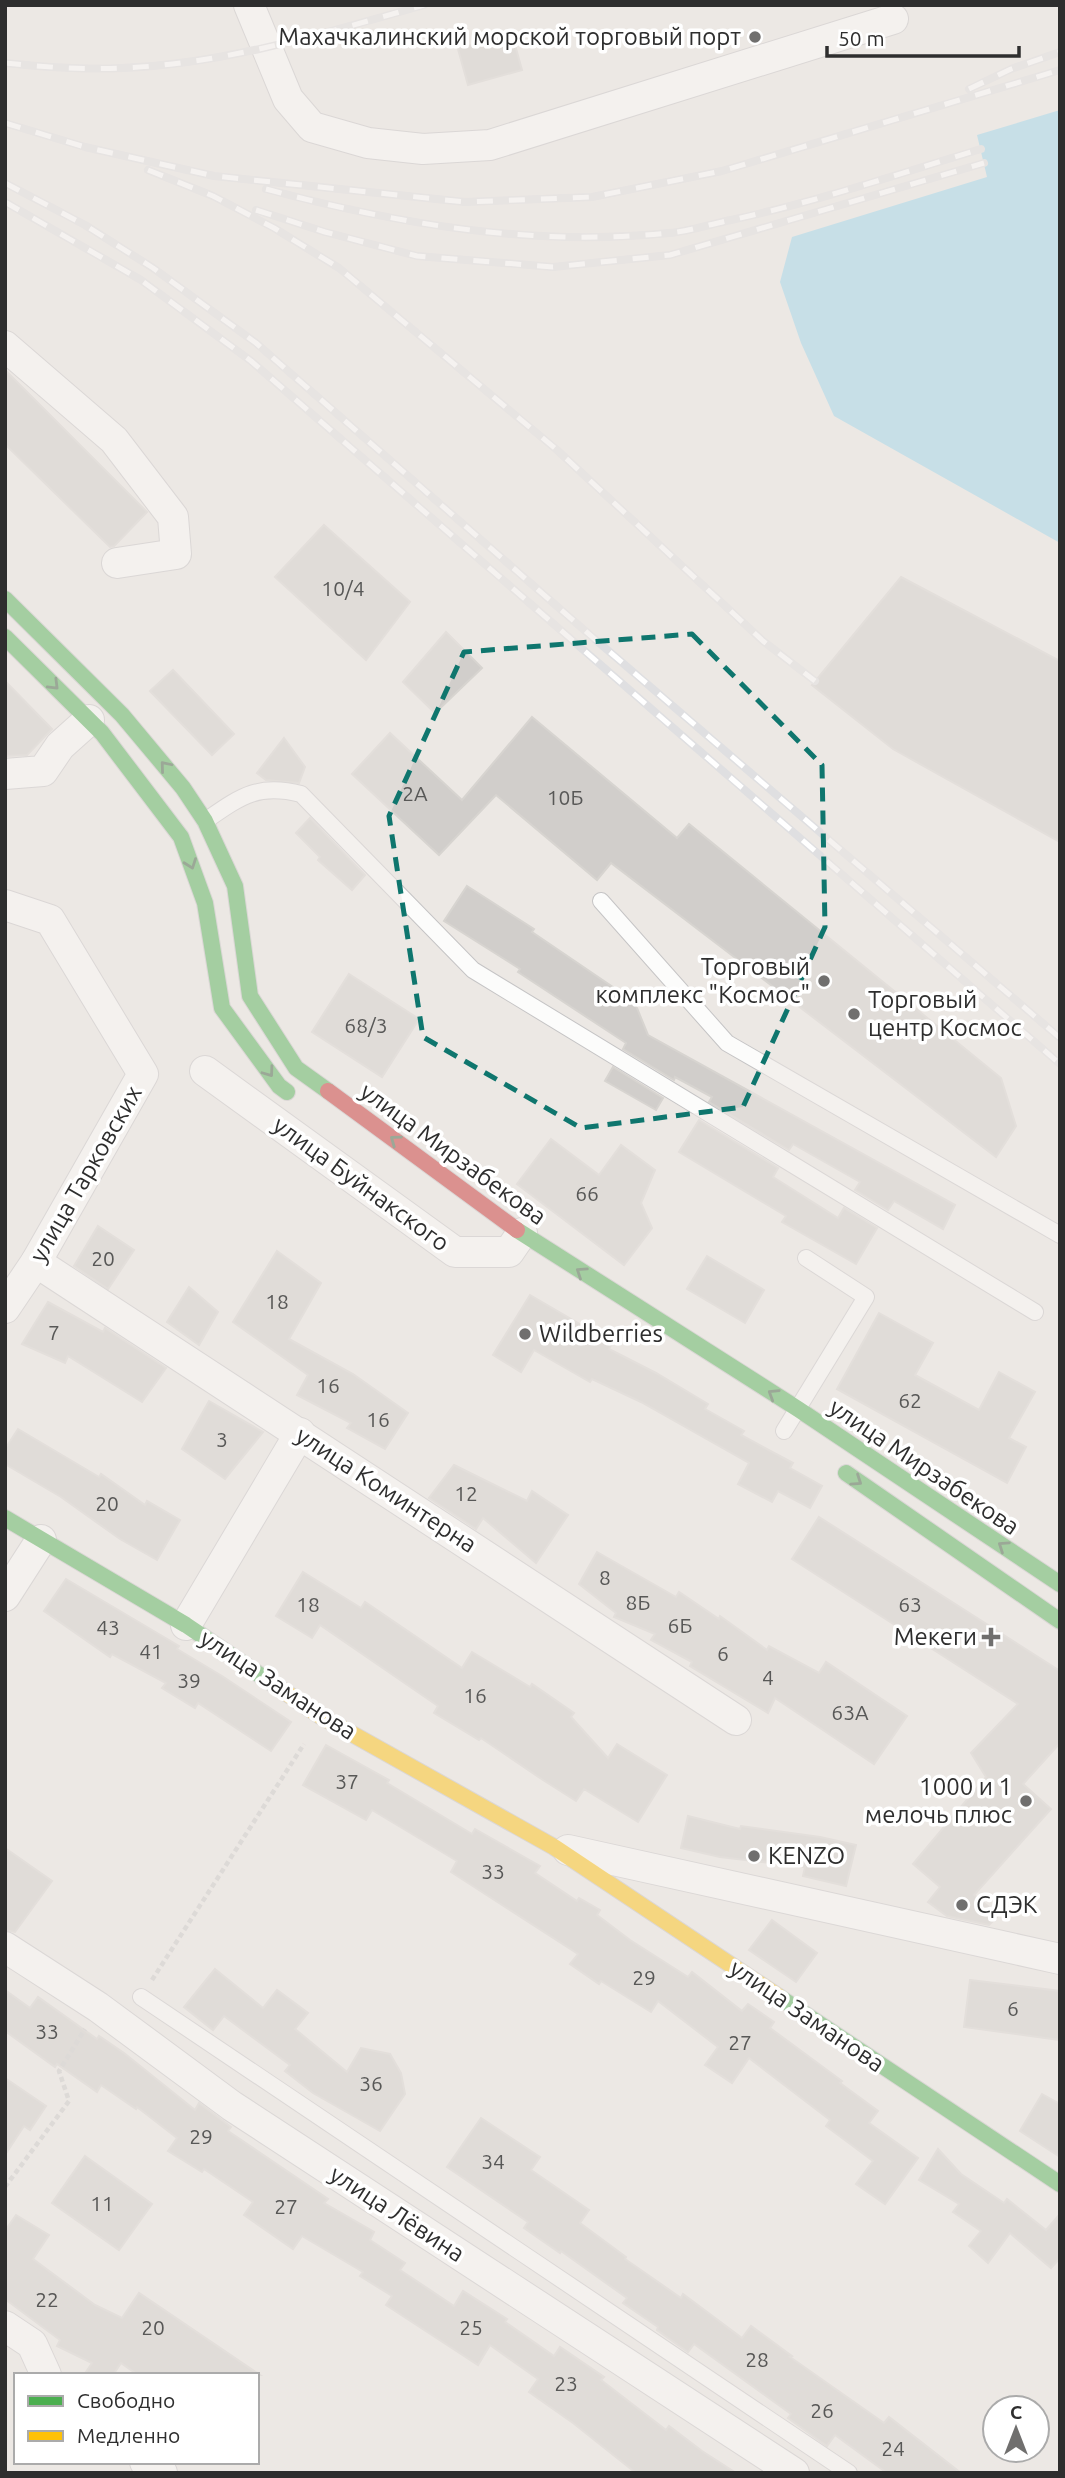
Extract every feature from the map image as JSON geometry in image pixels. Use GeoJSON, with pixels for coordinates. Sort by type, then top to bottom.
{"type":"FeatureCollection","features":[{"type":"Feature","properties":{"kind":"main road","name":"улица Мирзабекова"},"geometry":{"type":"LineString","coordinates":[[5,599],[122,715],[183,788],[205,821],[235,887],[250,996],[296,1068],[509,1245],[595,1281],[798,1409],[1060,1584]]}},
{"type":"Feature","properties":{"kind":"main road"},"geometry":{"type":"LineString","coordinates":[[5,637],[102,733],[181,837],[205,903],[222,1008],[279,1086],[301,1102]]}},
{"type":"Feature","properties":{"kind":"main road","name":"улица Мирзабекова"},"geometry":{"type":"LineString","coordinates":[[830,1462],[1060,1622]]}},
{"type":"Feature","properties":{"kind":"main road","name":"улица Заманова"},"geometry":{"type":"LineString","coordinates":[[5,1518],[186,1625],[322,1717],[554,1847],[1060,2184]]}},
{"type":"Feature","properties":{"kind":"street"},"geometry":{"type":"LineString","coordinates":[[249,5],[288,99],[312,127],[368,143],[423,149],[490,145],[893,19]]}},
{"type":"Feature","properties":{"kind":"street"},"geometry":{"type":"LineString","coordinates":[[5,346],[114,440],[173,517],[176,554],[117,563]]}},
{"type":"Feature","properties":{"kind":"street"},"geometry":{"type":"LineString","coordinates":[[5,774],[43,771],[60,746],[89,720]]}},
{"type":"Feature","properties":{"kind":"street","name":"улица Тарковских"},"geometry":{"type":"LineString","coordinates":[[5,905],[50,920],[143,1074],[36,1262],[5,1308]]}},
{"type":"Feature","properties":{"kind":"street","name":"улица Буйнакского"},"geometry":{"type":"LineString","coordinates":[[205,1072],[455,1252],[509,1245]]}},
{"type":"Feature","properties":{"kind":"street","name":"улица Коминтерна"},"geometry":{"type":"LineString","coordinates":[[36,1262],[736,1720]]}},
{"type":"Feature","properties":{"kind":"street"},"geometry":{"type":"LineString","coordinates":[[186,1625],[300,1433]]}},
{"type":"Feature","properties":{"kind":"street"},"geometry":{"type":"LineString","coordinates":[[5,1596],[41,1540]]}},
{"type":"Feature","properties":{"kind":"street","name":"улица Заманова"},"geometry":{"type":"LineString","coordinates":[[554,1847],[1058,1954]]}},
{"type":"Feature","properties":{"kind":"street","name":"улица Лёвина"},"geometry":{"type":"LineString","coordinates":[[5,1947],[98,2007],[232,2106],[794,2473]]}},
{"type":"Feature","properties":{"kind":"street"},"geometry":{"type":"LineString","coordinates":[[5,2326],[32,2344],[45,2373]]}},
{"type":"Feature","properties":{"kind":"lane"},"geometry":{"type":"LineString","coordinates":[[205,821],[243,795],[281,789],[301,794],[474,970],[1035,1312]]}},
{"type":"Feature","properties":{"kind":"lane"},"geometry":{"type":"LineString","coordinates":[[601,901],[727,1043],[1060,1235]]}},
{"type":"Feature","properties":{"kind":"lane"},"geometry":{"type":"LineString","coordinates":[[784,1431],[866,1297],[806,1258]]}},
{"type":"Feature","properties":{"kind":"lane"},"geometry":{"type":"LineString","coordinates":[[141,1997],[849,2473]]}},
{"type":"Feature","properties":{"kind":"path"},"geometry":{"type":"LineString","coordinates":[[141,1997],[322,1717]]}},
{"type":"Feature","properties":{"kind":"path"},"geometry":{"type":"LineString","coordinates":[[5,2186],[69,2101],[59,2071],[98,2007]]}},
{"type":"Feature","properties":{"kind":"highlighted area"},"geometry":{"type":"Polygon","coordinates":[[[692,634],[822,765],[825,927],[743,1107],[581,1128],[423,1037],[389,816],[464,652],[692,634]]]}},
{"type":"Feature","properties":{"kind":"water"},"geometry":{"type":"Polygon","coordinates":[[[1060,110],[1060,543],[834,416],[801,343],[780,282],[792,237],[987,177],[977,135],[1060,110]]]}},
{"type":"Feature","properties":{"kind":"building"},"geometry":{"type":"Polygon","coordinates":[[[512,34],[522,70],[468,85],[458,49],[512,34]]]}},
{"type":"Feature","properties":{"kind":"building"},"geometry":{"type":"Polygon","coordinates":[[[5,370],[147,512],[114,546],[110,547],[5,444],[5,370]]]}},
{"type":"Feature","properties":{"kind":"building"},"geometry":{"type":"Polygon","coordinates":[[[324,525],[410,602],[366,660],[275,577],[324,525]]]}},
{"type":"Feature","properties":{"kind":"building"},"geometry":{"type":"Polygon","coordinates":[[[901,577],[1060,661],[1060,842],[893,749],[812,685],[901,577]]]}},
{"type":"Feature","properties":{"kind":"building"},"geometry":{"type":"Polygon","coordinates":[[[446,632],[482,668],[435,713],[403,682],[446,632]]]}},
{"type":"Feature","properties":{"kind":"building"},"geometry":{"type":"Polygon","coordinates":[[[173,670],[234,734],[212,755],[150,691],[173,670]]]}},
{"type":"Feature","properties":{"kind":"building"},"geometry":{"type":"Polygon","coordinates":[[[5,681],[52,729],[27,755],[5,756],[5,681]]]}},
{"type":"Feature","properties":{"kind":"building"},"geometry":{"type":"Polygon","coordinates":[[[532,717],[677,838],[689,824],[1001,1078],[1016,1126],[996,1157],[611,863],[597,880],[496,795],[439,855],[352,774],[390,733],[462,800],[532,717]]]}},
{"type":"Feature","properties":{"kind":"building"},"geometry":{"type":"Polygon","coordinates":[[[284,738],[305,767],[299,783],[266,780],[257,773],[284,738]]]}},
{"type":"Feature","properties":{"kind":"building"},"geometry":{"type":"Polygon","coordinates":[[[310,818],[365,875],[352,890],[318,860],[320,857],[296,833],[310,818]]]}},
{"type":"Feature","properties":{"kind":"building"},"geometry":{"type":"Polygon","coordinates":[[[467,886],[534,929],[532,932],[629,998],[637,1008],[648,1035],[955,1205],[943,1229],[894,1201],[888,1210],[855,1190],[860,1182],[793,1144],[789,1150],[709,1102],[712,1097],[675,1077],[674,1080],[623,1049],[626,1043],[518,972],[520,969],[444,921],[467,886]]]}},
{"type":"Feature","properties":{"kind":"building"},"geometry":{"type":"Polygon","coordinates":[[[349,974],[419,1019],[382,1077],[312,1032],[349,974]]]}},
{"type":"Feature","properties":{"kind":"building"},"geometry":{"type":"Polygon","coordinates":[[[613,1067],[663,1098],[656,1110],[605,1081],[613,1067]]]}},
{"type":"Feature","properties":{"kind":"building"},"geometry":{"type":"Polygon","coordinates":[[[699,1120],[778,1168],[773,1177],[838,1218],[844,1208],[877,1228],[856,1264],[782,1222],[786,1216],[679,1152],[699,1120]]]}},
{"type":"Feature","properties":{"kind":"building"},"geometry":{"type":"Polygon","coordinates":[[[551,1139],[599,1175],[621,1145],[655,1170],[641,1203],[652,1228],[624,1265],[517,1184],[551,1139]]]}},
{"type":"Feature","properties":{"kind":"building"},"geometry":{"type":"Polygon","coordinates":[[[98,1226],[134,1250],[108,1289],[74,1266],[98,1226]]]}},
{"type":"Feature","properties":{"kind":"building"},"geometry":{"type":"Polygon","coordinates":[[[277,1251],[321,1283],[289,1339],[353,1374],[408,1413],[385,1449],[347,1428],[351,1423],[297,1395],[308,1375],[233,1322],[277,1251]]]}},
{"type":"Feature","properties":{"kind":"building"},"geometry":{"type":"Polygon","coordinates":[[[707,1256],[764,1290],[745,1323],[687,1289],[707,1256]]]}},
{"type":"Feature","properties":{"kind":"building"},"geometry":{"type":"Polygon","coordinates":[[[189,1287],[218,1312],[199,1345],[167,1322],[189,1287]]]}},
{"type":"Feature","properties":{"kind":"building"},"geometry":{"type":"Polygon","coordinates":[[[530,1295],[612,1343],[609,1349],[708,1404],[705,1409],[744,1431],[741,1435],[793,1463],[790,1468],[822,1486],[810,1508],[778,1491],[772,1502],[738,1484],[749,1463],[641,1402],[592,1379],[590,1382],[534,1350],[521,1372],[493,1355],[530,1295]]]}},
{"type":"Feature","properties":{"kind":"building"},"geometry":{"type":"Polygon","coordinates":[[[48,1302],[103,1332],[105,1328],[166,1368],[142,1402],[68,1356],[65,1363],[22,1344],[48,1302]]]}},
{"type":"Feature","properties":{"kind":"building"},"geometry":{"type":"Polygon","coordinates":[[[879,1313],[933,1343],[915,1375],[979,1410],[999,1372],[1035,1392],[1009,1438],[1026,1447],[1007,1483],[837,1389],[879,1313]]]}},
{"type":"Feature","properties":{"kind":"building"},"geometry":{"type":"Polygon","coordinates":[[[209,1401],[263,1432],[225,1479],[182,1449],[209,1401]]]}},
{"type":"Feature","properties":{"kind":"building"},"geometry":{"type":"Polygon","coordinates":[[[18,1429],[99,1477],[101,1474],[145,1505],[147,1501],[180,1520],[157,1560],[5,1464],[5,1449],[18,1429]]]}},
{"type":"Feature","properties":{"kind":"building"},"geometry":{"type":"Polygon","coordinates":[[[454,1465],[527,1501],[532,1491],[568,1515],[536,1563],[483,1518],[476,1529],[429,1498],[454,1465]]]}},
{"type":"Feature","properties":{"kind":"building"},"geometry":{"type":"Polygon","coordinates":[[[819,1517],[1060,1671],[1060,1743],[1023,1784],[1051,1809],[974,1895],[999,1915],[989,1925],[947,1916],[928,1902],[940,1887],[913,1864],[986,1777],[971,1753],[1018,1704],[792,1559],[819,1517]]]}},
{"type":"Feature","properties":{"kind":"building"},"geometry":{"type":"Polygon","coordinates":[[[597,1552],[676,1597],[679,1592],[719,1619],[720,1616],[767,1650],[769,1646],[819,1673],[826,1662],[907,1716],[874,1764],[775,1698],[768,1713],[690,1666],[692,1662],[651,1640],[655,1634],[614,1617],[616,1613],[579,1584],[597,1552]]]}},
{"type":"Feature","properties":{"kind":"building"},"geometry":{"type":"Polygon","coordinates":[[[303,1572],[361,1608],[365,1602],[462,1668],[472,1652],[530,1687],[532,1684],[574,1713],[571,1717],[608,1758],[617,1744],[667,1775],[638,1822],[584,1789],[576,1801],[481,1738],[479,1740],[434,1713],[438,1706],[320,1625],[312,1638],[276,1616],[303,1572]]]}},
{"type":"Feature","properties":{"kind":"building"},"geometry":{"type":"Polygon","coordinates":[[[66,1579],[179,1646],[177,1649],[291,1722],[271,1751],[198,1703],[195,1708],[162,1688],[166,1683],[112,1654],[110,1657],[44,1611],[66,1579]]]}},
{"type":"Feature","properties":{"kind":"building"},"geometry":{"type":"Polygon","coordinates":[[[326,1745],[389,1780],[387,1783],[472,1834],[475,1829],[540,1866],[535,1873],[577,1901],[579,1898],[600,1910],[597,1915],[630,1940],[688,1977],[692,1972],[742,2011],[748,2004],[774,2022],[770,2028],[878,2111],[869,2123],[918,2158],[885,2204],[856,2184],[873,2161],[826,2126],[830,2120],[749,2058],[732,2083],[705,2065],[718,2047],[658,2001],[651,2012],[601,1981],[599,1984],[570,1964],[578,1954],[451,1872],[457,1861],[372,1810],[366,1820],[303,1785],[326,1745]]]}},
{"type":"Feature","properties":{"kind":"building"},"geometry":{"type":"Polygon","coordinates":[[[688,1816],[740,1829],[741,1826],[856,1845],[846,1886],[803,1876],[805,1867],[720,1857],[681,1848],[688,1816]]]}},
{"type":"Feature","properties":{"kind":"building"},"geometry":{"type":"Polygon","coordinates":[[[5,1848],[52,1881],[15,1932],[5,1930],[5,1848]]]}},
{"type":"Feature","properties":{"kind":"building"},"geometry":{"type":"Polygon","coordinates":[[[772,1920],[817,1953],[796,1982],[749,1950],[772,1920]]]}},
{"type":"Feature","properties":{"kind":"building"},"geometry":{"type":"Polygon","coordinates":[[[215,1969],[263,2008],[277,1990],[308,2013],[295,2029],[347,2072],[361,2048],[390,2054],[401,2073],[405,2094],[380,2131],[313,2093],[285,2071],[290,2065],[224,2016],[213,2030],[184,2007],[215,1969]]]}},
{"type":"Feature","properties":{"kind":"building"},"geometry":{"type":"Polygon","coordinates":[[[970,1980],[1060,1991],[1060,2040],[964,2027],[970,1980]]]}},
{"type":"Feature","properties":{"kind":"building"},"geometry":{"type":"Polygon","coordinates":[[[5,1990],[30,2008],[38,1997],[97,2039],[99,2036],[124,2053],[195,2110],[199,2103],[231,2127],[228,2131],[328,2199],[324,2203],[374,2232],[370,2240],[405,2263],[400,2270],[454,2306],[463,2291],[507,2319],[505,2322],[554,2356],[560,2347],[604,2377],[601,2380],[666,2430],[669,2426],[736,2473],[636,2473],[529,2392],[538,2379],[490,2345],[478,2365],[386,2305],[392,2296],[360,2276],[363,2272],[302,2236],[293,2249],[244,2215],[253,2202],[204,2169],[202,2172],[168,2151],[177,2138],[137,2107],[136,2109],[101,2085],[97,2092],[57,2064],[55,2067],[5,2031],[5,1990]]]}},
{"type":"Feature","properties":{"kind":"building"},"geometry":{"type":"Polygon","coordinates":[[[5,2078],[46,2106],[30,2130],[24,2126],[5,2155],[5,2078]]]}},
{"type":"Feature","properties":{"kind":"building"},"geometry":{"type":"Polygon","coordinates":[[[1042,2094],[1060,2104],[1060,2157],[1020,2131],[1042,2094]]]}},
{"type":"Feature","properties":{"kind":"building"},"geometry":{"type":"Polygon","coordinates":[[[481,2118],[540,2157],[531,2170],[589,2210],[580,2223],[626,2257],[625,2259],[681,2298],[683,2294],[742,2338],[751,2326],[884,2423],[889,2417],[961,2473],[887,2473],[835,2435],[827,2446],[788,2418],[791,2414],[694,2344],[688,2352],[657,2330],[658,2327],[623,2303],[627,2298],[524,2228],[528,2222],[447,2167],[481,2118]]]}},
{"type":"Feature","properties":{"kind":"building"},"geometry":{"type":"Polygon","coordinates":[[[938,2149],[961,2174],[1004,2203],[1007,2199],[1046,2230],[1060,2214],[1060,2258],[1051,2268],[1010,2233],[988,2263],[969,2246],[981,2231],[953,2212],[959,2204],[919,2180],[938,2149]]]}},
{"type":"Feature","properties":{"kind":"building"},"geometry":{"type":"Polygon","coordinates":[[[85,2156],[152,2204],[119,2250],[52,2203],[85,2156]]]}},
{"type":"Feature","properties":{"kind":"building"},"geometry":{"type":"Polygon","coordinates":[[[16,2215],[49,2235],[33,2259],[95,2305],[122,2318],[139,2293],[257,2373],[135,2373],[121,2363],[114,2373],[85,2373],[92,2363],[57,2346],[60,2340],[5,2299],[5,2231],[16,2215]]]}},
{"type":"Feature","properties":{"kind":"railway"},"geometry":{"type":"LineString","coordinates":[[5,63],[107,69],[199,60],[274,45],[424,5]]}},
{"type":"Feature","properties":{"kind":"railway"},"geometry":{"type":"LineString","coordinates":[[969,89],[1011,69],[1060,52]]}},
{"type":"Feature","properties":{"kind":"railway"},"geometry":{"type":"LineString","coordinates":[[5,123],[85,147],[214,176],[465,202],[592,197],[722,171],[1060,70]]}},
{"type":"Feature","properties":{"kind":"railway"},"geometry":{"type":"LineString","coordinates":[[266,189],[365,213],[466,229],[567,237],[618,237],[677,232],[763,213],[981,149]]}},
{"type":"Feature","properties":{"kind":"railway"},"geometry":{"type":"LineString","coordinates":[[256,210],[325,232],[417,256],[553,267],[670,255],[984,163]]}},
{"type":"Feature","properties":{"kind":"railway"},"geometry":{"type":"LineString","coordinates":[[148,170],[213,196],[274,228],[339,268],[557,450],[763,641],[815,681]]}},
{"type":"Feature","properties":{"kind":"railway"},"geometry":{"type":"LineString","coordinates":[[5,183],[85,225],[153,268],[256,343],[583,629],[1060,1038]]}},
{"type":"Feature","properties":{"kind":"railway"},"geometry":{"type":"LineString","coordinates":[[5,202],[141,280],[251,361],[1060,1064]]}},
{"type":"Feature","properties":{"kind":"traffic: fast"},"geometry":{"type":"LineString","coordinates":[[5,599],[122,715],[183,788],[205,821],[235,886],[250,996],[296,1068],[328,1091]]}},
{"type":"Feature","properties":{"kind":"traffic: fast"},"geometry":{"type":"LineString","coordinates":[[5,637],[102,733],[181,837],[205,903],[222,1008],[279,1086],[287,1092]]}},
{"type":"Feature","properties":{"kind":"traffic: fast"},"geometry":{"type":"LineString","coordinates":[[517,1230],[798,1409],[1060,1584]]}},
{"type":"Feature","properties":{"kind":"traffic: fast"},"geometry":{"type":"LineString","coordinates":[[846,1473],[1060,1621]]}},
{"type":"Feature","properties":{"kind":"traffic: fast"},"geometry":{"type":"LineString","coordinates":[[5,1518],[186,1625],[282,1690]]}},
{"type":"Feature","properties":{"kind":"traffic: fast"},"geometry":{"type":"LineString","coordinates":[[779,1997],[1060,2184]]}},
{"type":"Feature","properties":{"kind":"traffic: slow"},"geometry":{"type":"LineString","coordinates":[[282,1690],[322,1717],[554,1847],[779,1997]]}},
{"type":"Feature","properties":{"kind":"traffic: jam"},"geometry":{"type":"LineString","coordinates":[[328,1091],[517,1230]]}},
{"type":"Feature","properties":{"kind":"place","name":"Махачкалинский морской торговый порт"},"geometry":{"type":"Point","coordinates":[755,37]}},
{"type":"Feature","properties":{"kind":"place","name":"Торговый комплекс \"Космос\""},"geometry":{"type":"Point","coordinates":[824,981]}},
{"type":"Feature","properties":{"kind":"place","name":"Торговый центр Космос"},"geometry":{"type":"Point","coordinates":[854,1014]}},
{"type":"Feature","properties":{"kind":"place","name":"Wildberries"},"geometry":{"type":"Point","coordinates":[525,1334]}},
{"type":"Feature","properties":{"kind":"place","name":"Мекеги"},"geometry":{"type":"Point","coordinates":[991,1637]}},
{"type":"Feature","properties":{"kind":"place","name":"1000 и 1 мелочь плюс"},"geometry":{"type":"Point","coordinates":[1026,1801]}},
{"type":"Feature","properties":{"kind":"place","name":"KENZO"},"geometry":{"type":"Point","coordinates":[754,1856]}},
{"type":"Feature","properties":{"kind":"place","name":"СДЭК"},"geometry":{"type":"Point","coordinates":[962,1905]}}]}
